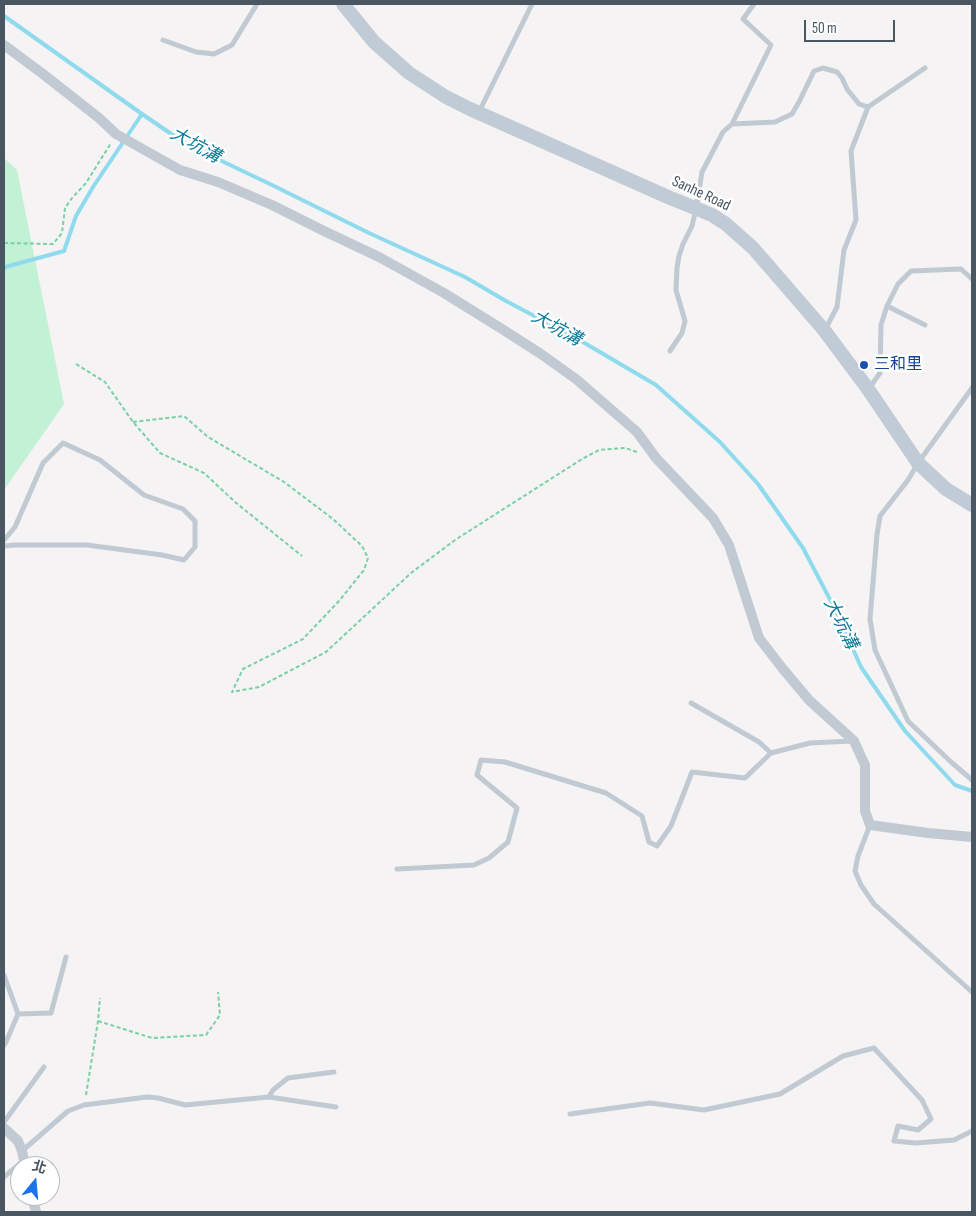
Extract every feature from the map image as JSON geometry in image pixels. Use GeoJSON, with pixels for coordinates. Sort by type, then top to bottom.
{"type":"FeatureCollection","features":[{"type":"Feature","properties":{"kind":"main road","name":"Sanhe Road"},"geometry":{"type":"LineString","coordinates":[[343,4],[374,42],[409,73],[446,96],[668,198],[712,215],[726,224],[753,248],[824,330],[868,389],[918,463],[946,489],[972,505]]}},
{"type":"Feature","properties":{"kind":"street"},"geometry":{"type":"LineString","coordinates":[[4,45],[99,118],[116,134],[180,170],[218,182],[272,205],[379,257],[444,293],[541,354],[576,379],[637,432],[656,458],[714,518],[729,545],[759,638],[809,700],[854,741],[865,765],[865,811],[870,825],[972,837]]}},
{"type":"Feature","properties":{"kind":"street"},"geometry":{"type":"LineString","coordinates":[[4,1128],[18,1141],[23,1156]]}},
{"type":"Feature","properties":{"kind":"lane"},"geometry":{"type":"LineString","coordinates":[[162,40],[196,52],[214,54],[232,45],[257,4]]}},
{"type":"Feature","properties":{"kind":"lane"},"geometry":{"type":"LineString","coordinates":[[478,112],[532,4]]}},
{"type":"Feature","properties":{"kind":"lane"},"geometry":{"type":"LineString","coordinates":[[670,351],[682,332],[685,321],[676,290],[676,268],[683,244],[692,226],[702,172],[723,132],[732,124],[771,45],[743,19],[754,4]]}},
{"type":"Feature","properties":{"kind":"lane"},"geometry":{"type":"LineString","coordinates":[[732,124],[775,122],[792,114],[814,70],[823,68],[837,72],[859,104],[868,107]]}},
{"type":"Feature","properties":{"kind":"lane"},"geometry":{"type":"LineString","coordinates":[[824,330],[837,307],[844,250],[856,220],[851,151],[868,107],[925,68]]}},
{"type":"Feature","properties":{"kind":"lane"},"geometry":{"type":"LineString","coordinates":[[868,389],[880,373],[881,325],[887,306],[898,284],[911,271],[961,268],[972,279]]}},
{"type":"Feature","properties":{"kind":"lane"},"geometry":{"type":"LineString","coordinates":[[887,306],[925,325]]}},
{"type":"Feature","properties":{"kind":"lane"},"geometry":{"type":"LineString","coordinates":[[972,388],[908,480],[880,516],[870,618],[875,650],[908,721],[972,780]]}},
{"type":"Feature","properties":{"kind":"lane"},"geometry":{"type":"LineString","coordinates":[[4,540],[15,527],[43,463],[63,443],[100,460],[144,495],[183,509],[195,521],[195,547],[184,560],[162,554],[87,545],[4,546]]}},
{"type":"Feature","properties":{"kind":"lane"},"geometry":{"type":"LineString","coordinates":[[691,703],[759,742],[771,752]]}},
{"type":"Feature","properties":{"kind":"lane"},"geometry":{"type":"LineString","coordinates":[[398,869],[474,865],[489,858],[508,842],[517,808],[477,775],[481,760],[505,762],[606,793],[642,816],[649,842],[657,846],[671,826],[692,772],[745,778],[771,752],[810,743],[854,741]]}},
{"type":"Feature","properties":{"kind":"lane"},"geometry":{"type":"LineString","coordinates":[[870,825],[858,856],[855,871],[861,885],[874,904],[972,992]]}},
{"type":"Feature","properties":{"kind":"lane"},"geometry":{"type":"LineString","coordinates":[[18,1014],[51,1012],[66,957]]}},
{"type":"Feature","properties":{"kind":"lane"},"geometry":{"type":"LineString","coordinates":[[4,975],[18,1014],[4,1045]]}},
{"type":"Feature","properties":{"kind":"lane"},"geometry":{"type":"LineString","coordinates":[[570,1114],[650,1103],[704,1110],[780,1094],[843,1056],[874,1048],[922,1100],[931,1120],[918,1130],[898,1126],[894,1141],[916,1143],[954,1140],[972,1131]]}},
{"type":"Feature","properties":{"kind":"lane"},"geometry":{"type":"LineString","coordinates":[[4,1122],[44,1067]]}},
{"type":"Feature","properties":{"kind":"lane"},"geometry":{"type":"LineString","coordinates":[[269,1096],[273,1090],[288,1078],[334,1072]]}},
{"type":"Feature","properties":{"kind":"lane"},"geometry":{"type":"LineString","coordinates":[[27,1156],[68,1111],[84,1105],[147,1097],[184,1105],[269,1096],[336,1107]]}},
{"type":"Feature","properties":{"kind":"path"},"geometry":{"type":"LineString","coordinates":[[4,243],[53,244],[62,233],[65,208],[86,183],[116,134]]}},
{"type":"Feature","properties":{"kind":"path"},"geometry":{"type":"LineString","coordinates":[[76,364],[105,382],[133,422],[160,453],[204,473],[234,502],[302,556]]}},
{"type":"Feature","properties":{"kind":"path"},"geometry":{"type":"LineString","coordinates":[[133,422],[184,416],[208,437],[284,482],[332,519],[362,546],[368,558],[364,570],[339,601],[303,639],[243,669],[232,692],[259,687],[326,652],[411,572],[455,540],[582,459],[599,450],[625,448],[656,458]]}},
{"type":"Feature","properties":{"kind":"path"},"geometry":{"type":"LineString","coordinates":[[98,1021],[152,1038],[206,1035],[220,1016],[218,992]]}},
{"type":"Feature","properties":{"kind":"path"},"geometry":{"type":"LineString","coordinates":[[84,1105],[100,998]]}},
{"type":"Feature","properties":{"kind":"green space"},"geometry":{"type":"Polygon","coordinates":[[[4,158],[17,170],[64,404],[4,490],[4,158]]]}},
{"type":"Feature","properties":{"kind":"waterway","name":"大坑溝"},"geometry":{"type":"LineString","coordinates":[[4,16],[186,144],[369,233],[465,277],[576,338],[656,385],[720,442],[758,484],[803,548],[835,609],[861,667],[905,731],[955,785],[972,791]]}},
{"type":"Feature","properties":{"kind":"waterway"},"geometry":{"type":"LineString","coordinates":[[4,269],[5,267],[64,251],[76,216],[142,114]]}},
{"type":"Feature","properties":{"kind":"place","name":"三和里"},"geometry":{"type":"Point","coordinates":[864,365]}}]}
